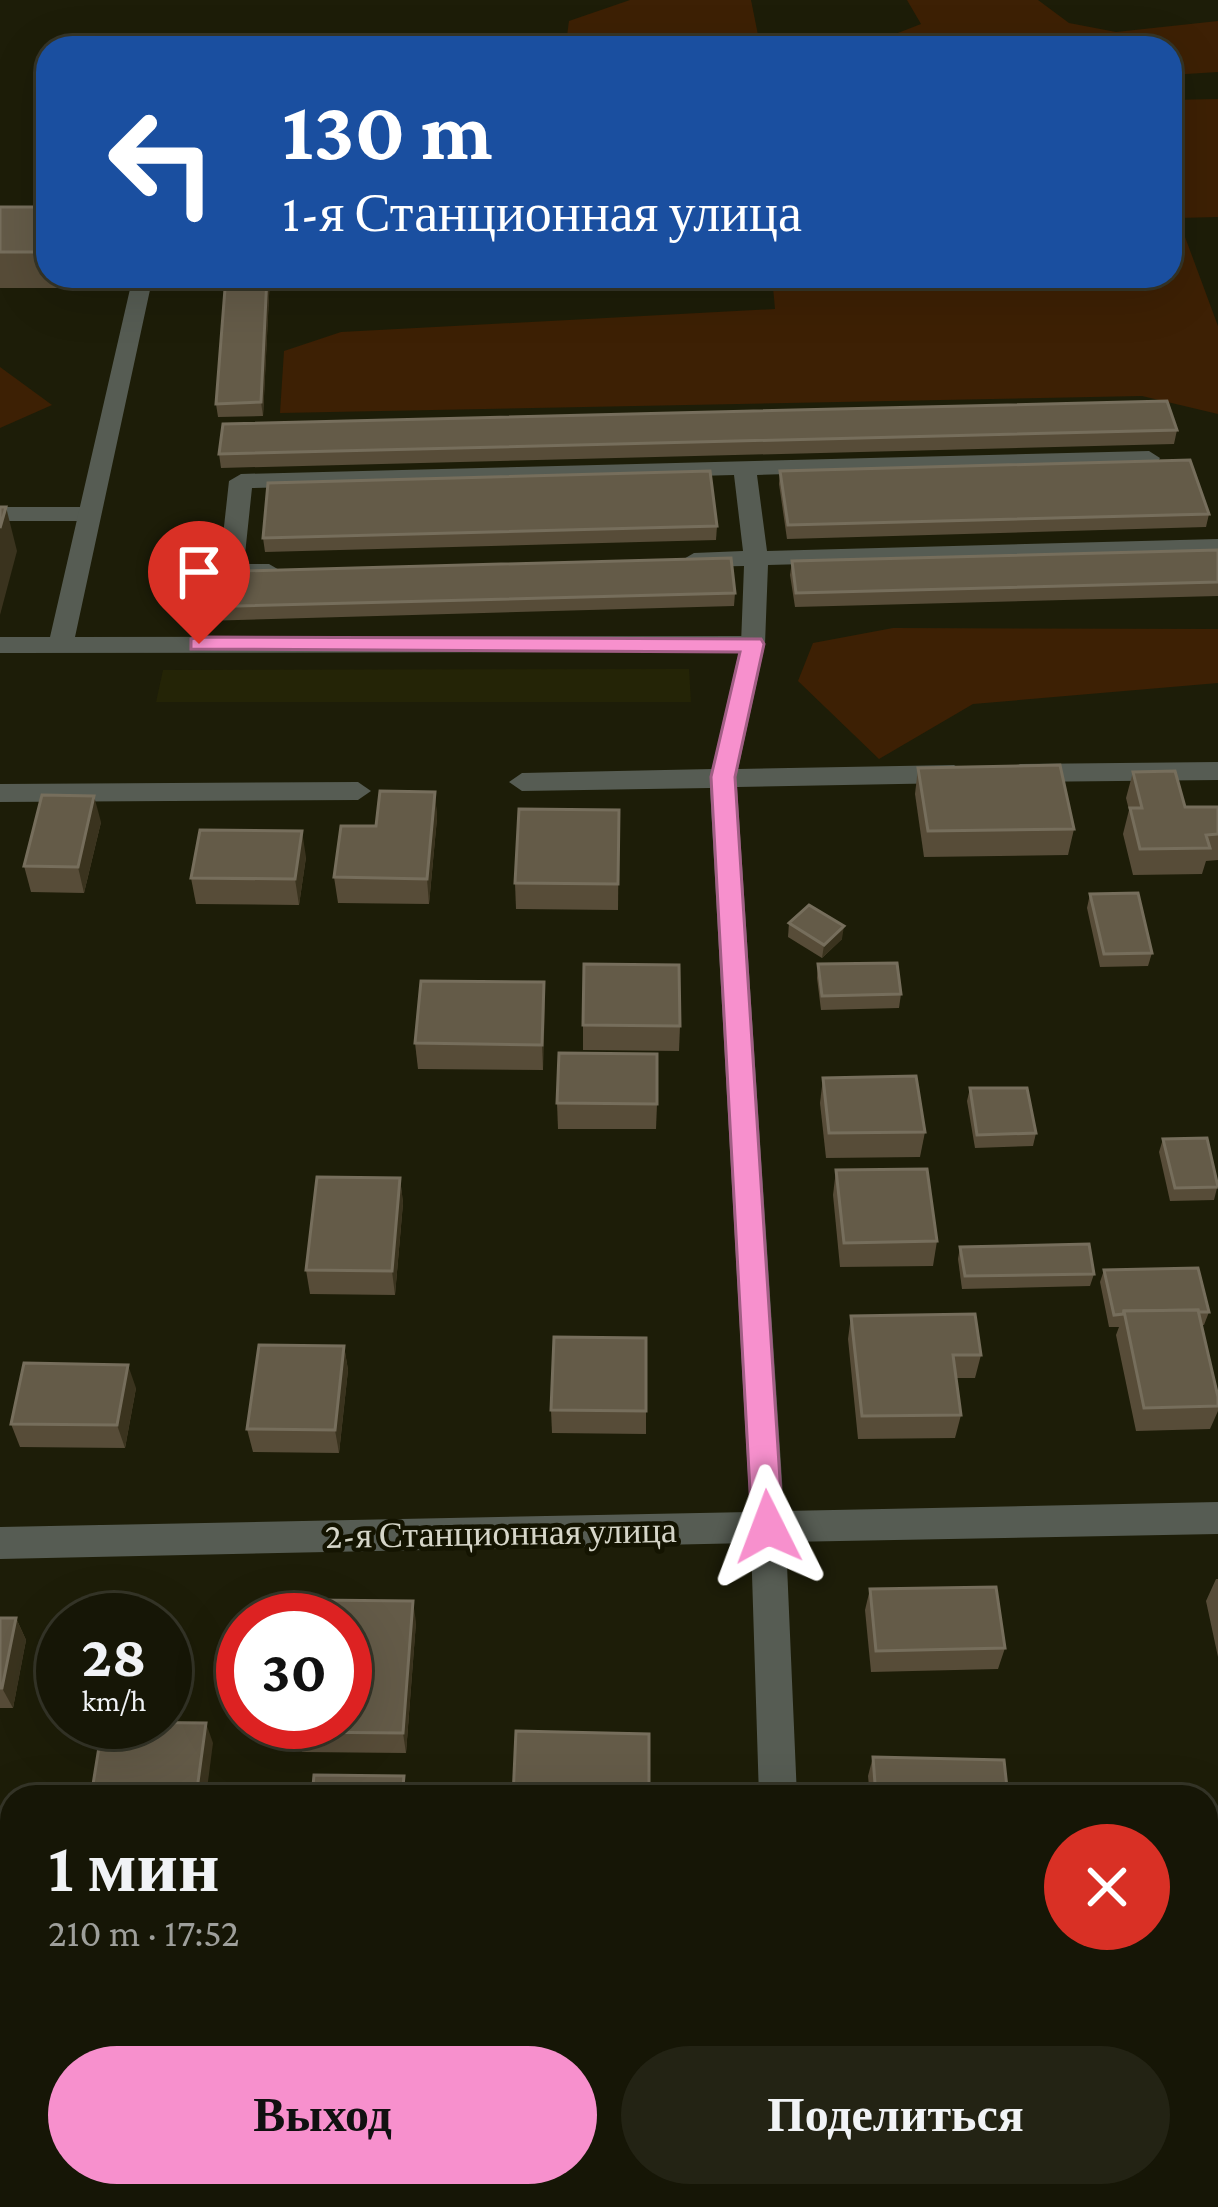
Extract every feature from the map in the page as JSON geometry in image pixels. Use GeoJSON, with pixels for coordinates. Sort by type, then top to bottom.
{"type":"FeatureCollection","features":[{"type":"Feature","properties":{"kind":"street"},"geometry":{"type":"LineString","coordinates":[[61,644],[140,288]]}},
{"type":"Feature","properties":{"kind":"street"},"geometry":{"type":"LineString","coordinates":[[303,570],[231,572],[241,481],[1149,458]]}},
{"type":"Feature","properties":{"kind":"street"},"geometry":{"type":"LineString","coordinates":[[745,468],[756,558],[753,644],[723,777],[768,1527],[778,1785]]}},
{"type":"Feature","properties":{"kind":"street"},"geometry":{"type":"LineString","coordinates":[[0,514],[87,514]]}},
{"type":"Feature","properties":{"kind":"street"},"geometry":{"type":"LineString","coordinates":[[661,561],[1218,546]]}},
{"type":"Feature","properties":{"kind":"street"},"geometry":{"type":"LineString","coordinates":[[0,646],[753,644]]}},
{"type":"Feature","properties":{"kind":"street"},"geometry":{"type":"LineString","coordinates":[[522,782],[1218,771]]}},
{"type":"Feature","properties":{"kind":"street"},"geometry":{"type":"LineString","coordinates":[[0,794],[358,790]]}},
{"type":"Feature","properties":{"kind":"street","name":"2-я Станционная улица"},"geometry":{"type":"LineString","coordinates":[[0,1543],[1218,1518]]}},
{"type":"Feature","properties":{"kind":"shaded area"},"geometry":{"type":"Polygon","coordinates":[[[630,0],[751,0],[758,36],[567,36],[569,21],[630,0]]]}},
{"type":"Feature","properties":{"kind":"shaded area"},"geometry":{"type":"Polygon","coordinates":[[[907,0],[1038,0],[1069,23],[1116,32],[1218,21],[1218,72],[1182,74],[1182,36],[890,36],[921,24],[907,0]]]}},
{"type":"Feature","properties":{"kind":"shaded area"},"geometry":{"type":"Polygon","coordinates":[[[1218,99],[1218,217],[1182,218],[1182,100],[1218,99]]]}},
{"type":"Feature","properties":{"kind":"shaded area"},"geometry":{"type":"Polygon","coordinates":[[[1182,229],[1218,326],[1218,414],[1142,396],[280,413],[284,351],[341,332],[775,309],[773,288],[1182,288],[1182,229]]]}},
{"type":"Feature","properties":{"kind":"shaded area"},"geometry":{"type":"Polygon","coordinates":[[[0,367],[52,405],[0,428],[0,367]]]}},
{"type":"Feature","properties":{"kind":"shaded area"},"geometry":{"type":"Polygon","coordinates":[[[893,628],[1218,629],[1218,683],[973,704],[879,759],[798,681],[813,643],[893,628]]]}},
{"type":"Feature","properties":{"kind":"shaded area"},"geometry":{"type":"Polygon","coordinates":[[[689,669],[691,702],[156,702],[163,670],[689,669]]]}},
{"type":"Feature","properties":{"kind":"building"},"geometry":{"type":"Polygon","coordinates":[[[0,207],[36,207],[36,252],[0,252],[0,207]]]}},
{"type":"Feature","properties":{"kind":"building"},"geometry":{"type":"Polygon","coordinates":[[[225,288],[266,288],[261,402],[216,404],[225,288]]]}},
{"type":"Feature","properties":{"kind":"building"},"geometry":{"type":"Polygon","coordinates":[[[1167,401],[1177,430],[219,454],[223,424],[1167,401]]]}},
{"type":"Feature","properties":{"kind":"building"},"geometry":{"type":"Polygon","coordinates":[[[1190,460],[1209,514],[788,525],[780,471],[1190,460]]]}},
{"type":"Feature","properties":{"kind":"building"},"geometry":{"type":"Polygon","coordinates":[[[710,471],[717,526],[263,538],[268,483],[710,471]]]}},
{"type":"Feature","properties":{"kind":"building"},"geometry":{"type":"Polygon","coordinates":[[[1218,550],[1218,582],[796,593],[792,561],[1218,550]]]}},
{"type":"Feature","properties":{"kind":"building"},"geometry":{"type":"Polygon","coordinates":[[[731,558],[735,593],[200,607],[204,572],[731,558]]]}},
{"type":"Feature","properties":{"kind":"building"},"geometry":{"type":"Polygon","coordinates":[[[1060,765],[1074,829],[928,831],[918,768],[1060,765]]]}},
{"type":"Feature","properties":{"kind":"building"},"geometry":{"type":"Polygon","coordinates":[[[1175,771],[1185,807],[1218,807],[1218,834],[1206,835],[1210,848],[1140,849],[1130,808],[1142,808],[1133,772],[1175,771]]]}},
{"type":"Feature","properties":{"kind":"building"},"geometry":{"type":"Polygon","coordinates":[[[380,791],[435,792],[427,879],[334,877],[341,826],[376,826],[380,791]]]}},
{"type":"Feature","properties":{"kind":"building"},"geometry":{"type":"Polygon","coordinates":[[[42,795],[94,796],[78,867],[24,866],[42,795]]]}},
{"type":"Feature","properties":{"kind":"building"},"geometry":{"type":"Polygon","coordinates":[[[519,809],[619,810],[618,884],[515,883],[519,809]]]}},
{"type":"Feature","properties":{"kind":"building"},"geometry":{"type":"Polygon","coordinates":[[[200,830],[302,831],[295,879],[191,878],[200,830]]]}},
{"type":"Feature","properties":{"kind":"building"},"geometry":{"type":"Polygon","coordinates":[[[1138,893],[1152,953],[1104,954],[1090,894],[1138,893]]]}},
{"type":"Feature","properties":{"kind":"building"},"geometry":{"type":"Polygon","coordinates":[[[809,905],[844,926],[824,945],[789,923],[809,905]]]}},
{"type":"Feature","properties":{"kind":"building"},"geometry":{"type":"Polygon","coordinates":[[[897,963],[901,994],[822,996],[818,964],[897,963]]]}},
{"type":"Feature","properties":{"kind":"building"},"geometry":{"type":"Polygon","coordinates":[[[584,964],[679,965],[680,1026],[583,1025],[584,964]]]}},
{"type":"Feature","properties":{"kind":"building"},"geometry":{"type":"Polygon","coordinates":[[[421,981],[544,982],[542,1045],[415,1043],[421,981]]]}},
{"type":"Feature","properties":{"kind":"building"},"geometry":{"type":"Polygon","coordinates":[[[559,1053],[657,1054],[657,1104],[557,1103],[559,1053]]]}},
{"type":"Feature","properties":{"kind":"building"},"geometry":{"type":"Polygon","coordinates":[[[916,1076],[925,1132],[829,1133],[823,1078],[916,1076]]]}},
{"type":"Feature","properties":{"kind":"building"},"geometry":{"type":"Polygon","coordinates":[[[970,1088],[1027,1088],[1036,1133],[977,1135],[970,1088]]]}},
{"type":"Feature","properties":{"kind":"building"},"geometry":{"type":"Polygon","coordinates":[[[1207,1138],[1218,1187],[1175,1188],[1163,1139],[1207,1138]]]}},
{"type":"Feature","properties":{"kind":"building"},"geometry":{"type":"Polygon","coordinates":[[[927,1169],[937,1241],[844,1243],[836,1170],[927,1169]]]}},
{"type":"Feature","properties":{"kind":"building"},"geometry":{"type":"Polygon","coordinates":[[[317,1177],[400,1178],[392,1271],[306,1270],[317,1177]]]}},
{"type":"Feature","properties":{"kind":"building"},"geometry":{"type":"Polygon","coordinates":[[[1089,1244],[1094,1274],[965,1276],[960,1247],[1089,1244]]]}},
{"type":"Feature","properties":{"kind":"building"},"geometry":{"type":"Polygon","coordinates":[[[1198,1268],[1209,1312],[1124,1311],[1114,1315],[1104,1270],[1198,1268]]]}},
{"type":"Feature","properties":{"kind":"building"},"geometry":{"type":"Polygon","coordinates":[[[1198,1310],[1218,1406],[1144,1408],[1124,1311],[1198,1310]]]}},
{"type":"Feature","properties":{"kind":"building"},"geometry":{"type":"Polygon","coordinates":[[[975,1314],[981,1355],[953,1355],[961,1415],[862,1416],[851,1316],[975,1314]]]}},
{"type":"Feature","properties":{"kind":"building"},"geometry":{"type":"Polygon","coordinates":[[[554,1337],[646,1338],[646,1411],[551,1410],[554,1337]]]}},
{"type":"Feature","properties":{"kind":"building"},"geometry":{"type":"Polygon","coordinates":[[[259,1345],[344,1346],[335,1430],[247,1429],[259,1345]]]}},
{"type":"Feature","properties":{"kind":"building"},"geometry":{"type":"Polygon","coordinates":[[[24,1363],[128,1365],[117,1425],[11,1424],[24,1363]]]}},
{"type":"Feature","properties":{"kind":"building"},"geometry":{"type":"Polygon","coordinates":[[[996,1587],[1005,1648],[876,1651],[870,1589],[996,1587]]]}},
{"type":"Feature","properties":{"kind":"building"},"geometry":{"type":"Polygon","coordinates":[[[372,1601],[413,1601],[403,1733],[372,1733],[372,1601]]]}},
{"type":"Feature","properties":{"kind":"building"},"geometry":{"type":"Polygon","coordinates":[[[0,1618],[16,1618],[2,1688],[0,1688],[0,1618]]]}},
{"type":"Feature","properties":{"kind":"building"},"geometry":{"type":"Polygon","coordinates":[[[192,1723],[206,1723],[198,1785],[93,1785],[99,1749],[192,1749],[192,1723]]]}},
{"type":"Feature","properties":{"kind":"building"},"geometry":{"type":"Polygon","coordinates":[[[516,1731],[649,1734],[649,1785],[514,1785],[516,1731]]]}},
{"type":"Feature","properties":{"kind":"building"},"geometry":{"type":"Polygon","coordinates":[[[873,1757],[1004,1760],[1007,1785],[875,1785],[873,1757]]]}},
{"type":"Feature","properties":{"kind":"building"},"geometry":{"type":"Polygon","coordinates":[[[314,1775],[404,1776],[403,1785],[313,1785],[314,1775]]]}},
{"type":"Feature","properties":{"kind":"route"},"geometry":{"type":"LineString","coordinates":[[199,644],[753,644],[723,777],[768,1527]]}}]}
